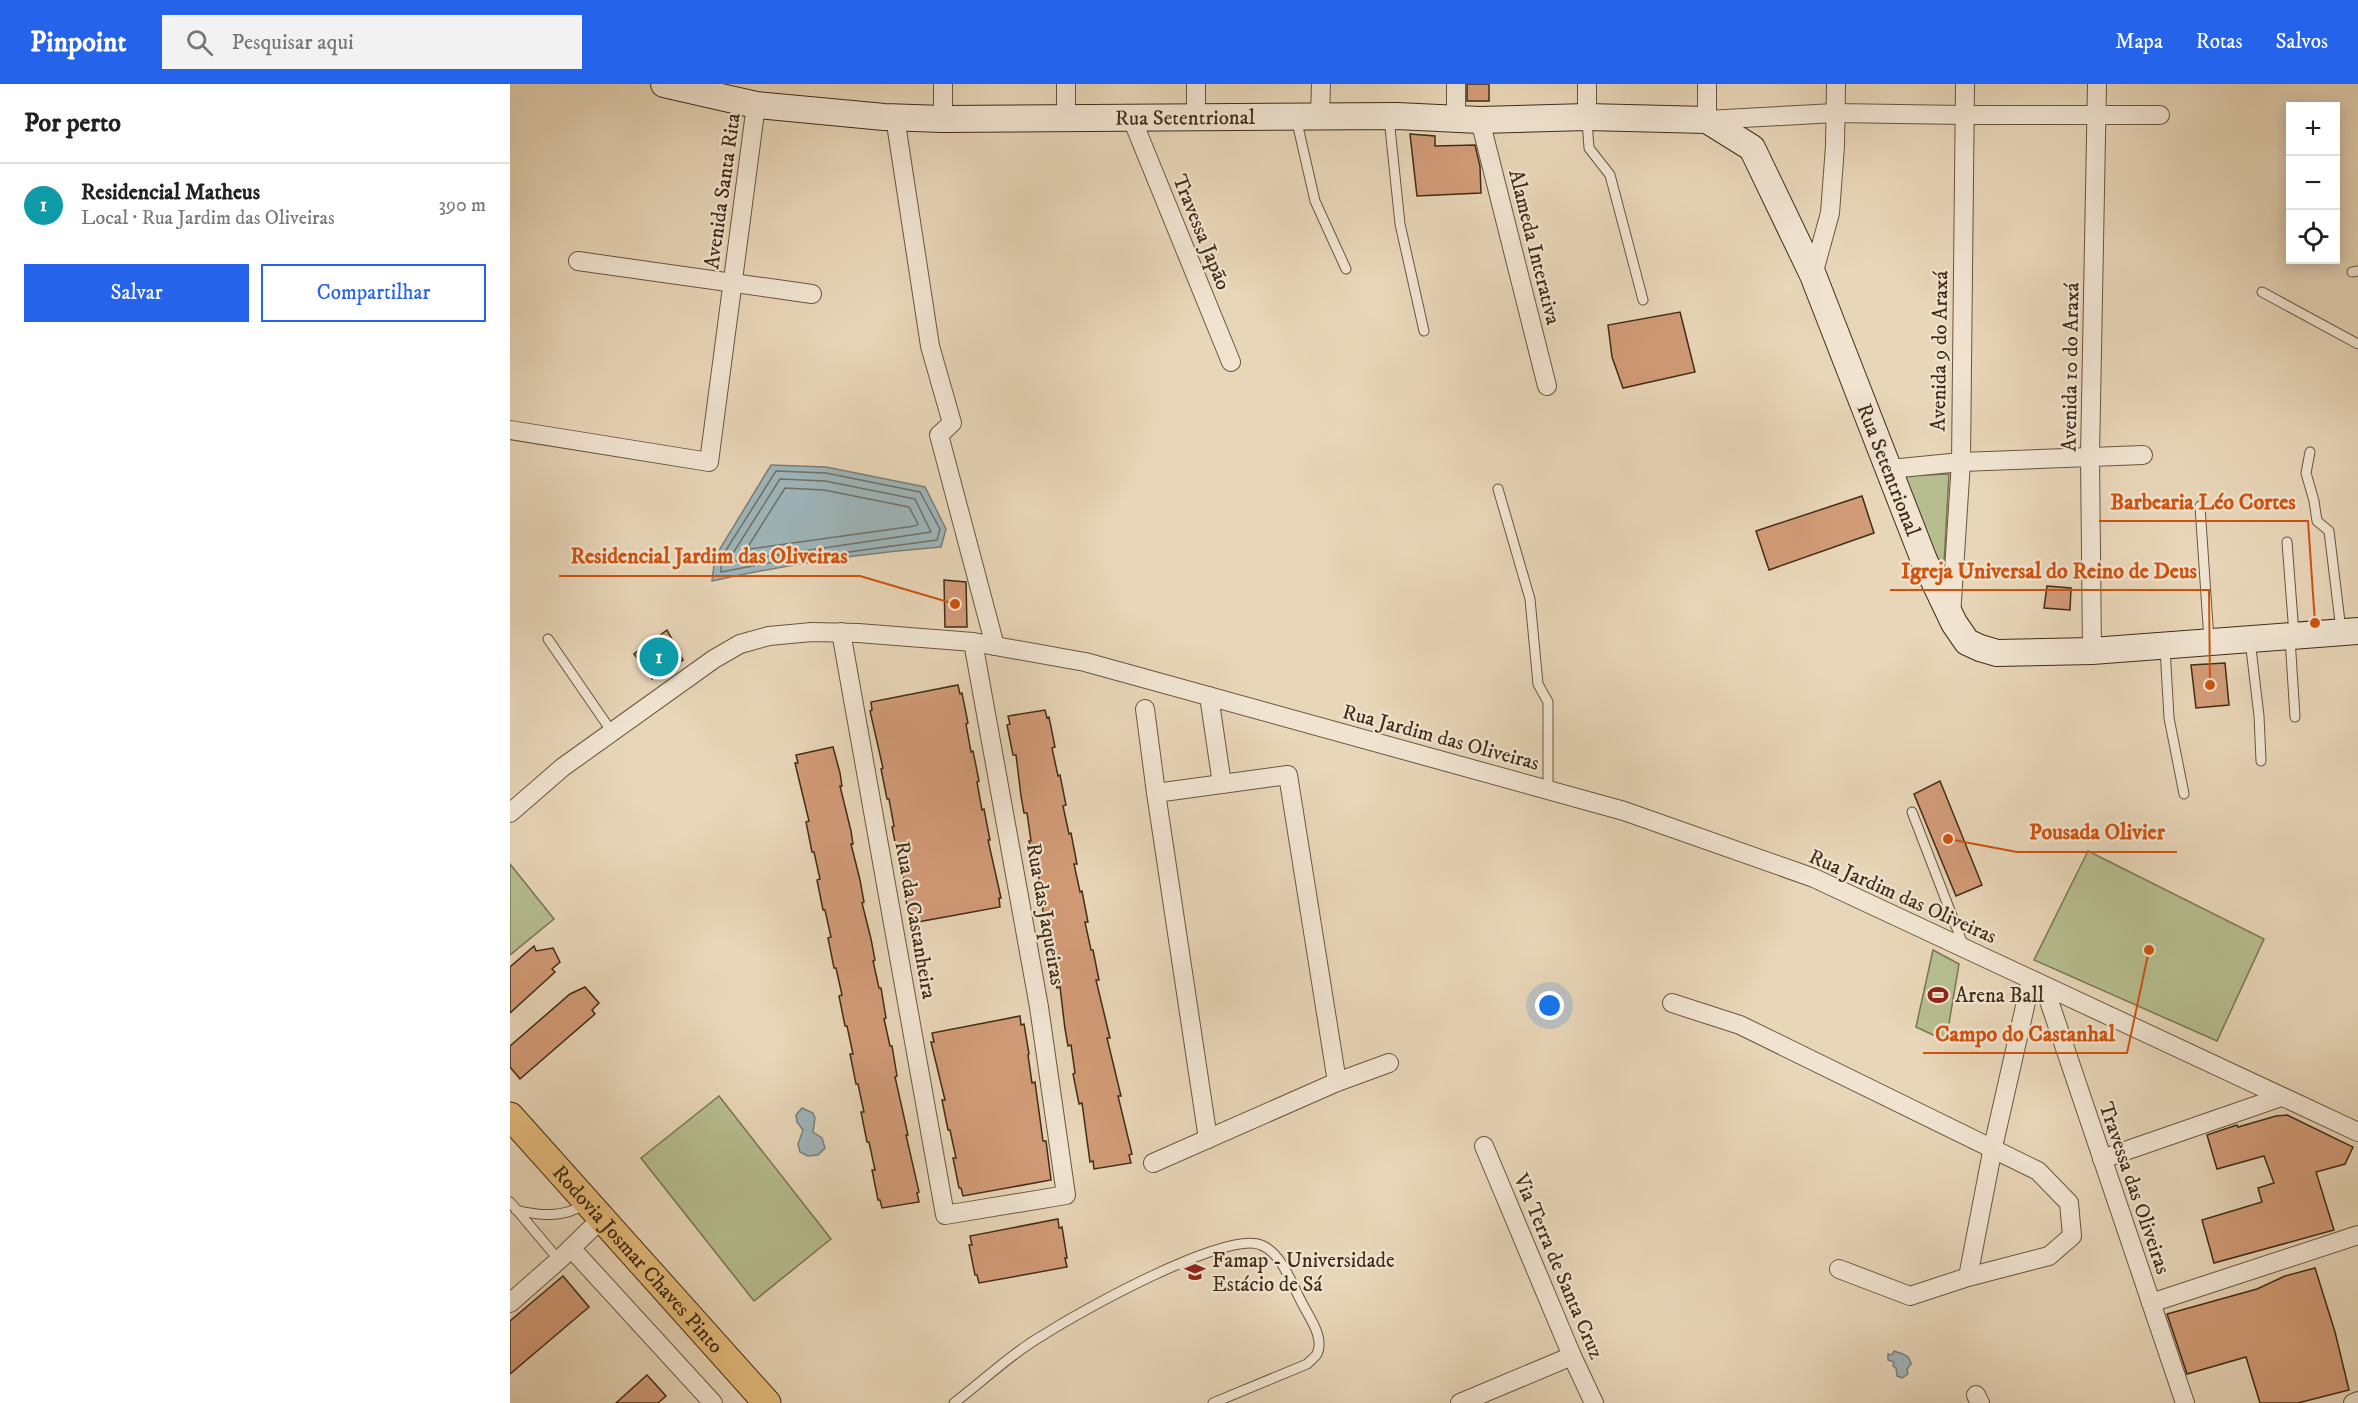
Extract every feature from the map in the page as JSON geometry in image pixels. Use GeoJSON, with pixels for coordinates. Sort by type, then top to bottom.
{"type":"FeatureCollection","features":[{"type":"Feature","properties":{"kind":"main road","name":"Rodovia Josmar Chaves Pinto"},"geometry":{"type":"LineString","coordinates":[[510,1116],[767,1403]]}},
{"type":"Feature","properties":{"kind":"street","name":"Rua Setentrional"},"geometry":{"type":"LineString","coordinates":[[664,84],[756,105],[943,119],[1389,116],[1468,119],[1587,117],[1707,120],[1835,113],[2160,115]]}},
{"type":"Feature","properties":{"kind":"street"},"geometry":{"type":"LineString","coordinates":[[943,84],[943,119]]}},
{"type":"Feature","properties":{"kind":"street"},"geometry":{"type":"LineString","coordinates":[[1066,84],[1066,119]]}},
{"type":"Feature","properties":{"kind":"street"},"geometry":{"type":"LineString","coordinates":[[1196,84],[1196,118]]}},
{"type":"Feature","properties":{"kind":"street"},"geometry":{"type":"LineString","coordinates":[[1308,117],[1321,84]]}},
{"type":"Feature","properties":{"kind":"street","name":"Alameda Interativa"},"geometry":{"type":"LineString","coordinates":[[1456,84],[1546,386]]}},
{"type":"Feature","properties":{"kind":"street"},"geometry":{"type":"LineString","coordinates":[[1587,84],[1587,117]]}},
{"type":"Feature","properties":{"kind":"street"},"geometry":{"type":"LineString","coordinates":[[1707,84],[1707,120]]}},
{"type":"Feature","properties":{"kind":"street"},"geometry":{"type":"LineString","coordinates":[[1813,275],[1830,213],[1836,84]]}},
{"type":"Feature","properties":{"kind":"street","name":"Avenida 9 do Araxá"},"geometry":{"type":"LineString","coordinates":[[1951,618],[1961,462],[1965,84]]}},
{"type":"Feature","properties":{"kind":"street","name":"Avenida 10 do Araxá"},"geometry":{"type":"LineString","coordinates":[[2092,651],[2090,456],[2097,84]]}},
{"type":"Feature","properties":{"kind":"street","name":"Avenida Santa Rita"},"geometry":{"type":"LineString","coordinates":[[510,430],[710,462],[756,105]]}},
{"type":"Feature","properties":{"kind":"street"},"geometry":{"type":"LineString","coordinates":[[894,117],[930,346],[952,423],[939,435],[995,646]]}},
{"type":"Feature","properties":{"kind":"street","name":"Travessa Japão"},"geometry":{"type":"LineString","coordinates":[[1132,119],[1231,362]]}},
{"type":"Feature","properties":{"kind":"street","name":"Rua Setentrional"},"geometry":{"type":"LineString","coordinates":[[1707,120],[1752,148],[1813,275],[1924,560],[1951,618],[1967,642],[1997,653],[2092,651],[2350,632]]}},
{"type":"Feature","properties":{"kind":"street"},"geometry":{"type":"LineString","coordinates":[[578,261],[812,294]]}},
{"type":"Feature","properties":{"kind":"street"},"geometry":{"type":"LineString","coordinates":[[1890,469],[1961,462],[2143,455]]}},
{"type":"Feature","properties":{"kind":"street","name":"Rua Jardim das Oliveiras"},"geometry":{"type":"LineString","coordinates":[[510,813],[563,767],[714,659],[740,644],[769,636],[812,632],[973,642],[1085,662],[1624,811],[1814,878],[2358,1132]]}},
{"type":"Feature","properties":{"kind":"street","name":"Rua da Castanheira"},"geometry":{"type":"LineString","coordinates":[[841,632],[945,1215],[1066,1195]]}},
{"type":"Feature","properties":{"kind":"street","name":"Rua das Jaqueiras"},"geometry":{"type":"LineString","coordinates":[[973,642],[1040,1007],[1066,1195]]}},
{"type":"Feature","properties":{"kind":"street"},"geometry":{"type":"LineString","coordinates":[[1209,696],[1222,784]]}},
{"type":"Feature","properties":{"kind":"street"},"geometry":{"type":"LineString","coordinates":[[1145,709],[1208,1139]]}},
{"type":"Feature","properties":{"kind":"street"},"geometry":{"type":"LineString","coordinates":[[1156,793],[1288,775],[1337,1082]]}},
{"type":"Feature","properties":{"kind":"street"},"geometry":{"type":"LineString","coordinates":[[1968,1277],[1993,1147],[2037,983]]}},
{"type":"Feature","properties":{"kind":"street","name":"Travessa das Oliveiras"},"geometry":{"type":"LineString","coordinates":[[2037,983],[2102,1159],[2185,1403]]}},
{"type":"Feature","properties":{"kind":"street"},"geometry":{"type":"LineString","coordinates":[[1672,1003],[1740,1025],[1993,1147],[2038,1171],[2068,1203],[2072,1236],[2049,1256],[1968,1277],[1910,1296],[1839,1269]]}},
{"type":"Feature","properties":{"kind":"street"},"geometry":{"type":"LineString","coordinates":[[1153,1162],[1337,1082],[1389,1063]]}},
{"type":"Feature","properties":{"kind":"street"},"geometry":{"type":"LineString","coordinates":[[2102,1159],[2282,1097]]}},
{"type":"Feature","properties":{"kind":"street","name":"Via Terra de Santa Cruz"},"geometry":{"type":"LineString","coordinates":[[1484,1146],[1594,1403]]}},
{"type":"Feature","properties":{"kind":"street"},"geometry":{"type":"LineString","coordinates":[[510,1303],[565,1254],[595,1210]]}},
{"type":"Feature","properties":{"kind":"street"},"geometry":{"type":"LineString","coordinates":[[2151,1303],[2358,1235]]}},
{"type":"Feature","properties":{"kind":"street"},"geometry":{"type":"LineString","coordinates":[[565,1254],[712,1403]]}},
{"type":"Feature","properties":{"kind":"street"},"geometry":{"type":"LineString","coordinates":[[1460,1403],[1572,1356]]}},
{"type":"Feature","properties":{"kind":"street"},"geometry":{"type":"LineString","coordinates":[[2352,1403],[2358,1401]]}},
{"type":"Feature","properties":{"kind":"lane"},"geometry":{"type":"LineString","coordinates":[[1389,116],[1400,224],[1424,331]]}},
{"type":"Feature","properties":{"kind":"lane"},"geometry":{"type":"LineString","coordinates":[[1308,117],[1315,201],[1346,269]]}},
{"type":"Feature","properties":{"kind":"lane"},"geometry":{"type":"LineString","coordinates":[[1587,117],[1589,148],[1610,175],[1643,300]]}},
{"type":"Feature","properties":{"kind":"lane"},"geometry":{"type":"LineString","coordinates":[[2262,292],[2358,344]]}},
{"type":"Feature","properties":{"kind":"lane"},"geometry":{"type":"LineString","coordinates":[[2310,452],[2306,473],[2317,521],[2329,531],[2350,632]]}},
{"type":"Feature","properties":{"kind":"lane"},"geometry":{"type":"LineString","coordinates":[[1498,489],[1530,599],[1538,684],[1548,702],[1548,790]]}},
{"type":"Feature","properties":{"kind":"lane"},"geometry":{"type":"LineString","coordinates":[[2200,506],[2209,642]]}},
{"type":"Feature","properties":{"kind":"lane"},"geometry":{"type":"LineString","coordinates":[[2287,542],[2295,717]]}},
{"type":"Feature","properties":{"kind":"lane"},"geometry":{"type":"LineString","coordinates":[[548,639],[612,732]]}},
{"type":"Feature","properties":{"kind":"lane"},"geometry":{"type":"LineString","coordinates":[[2250,639],[2259,716],[2260,760]]}},
{"type":"Feature","properties":{"kind":"lane"},"geometry":{"type":"LineString","coordinates":[[2164,646],[2169,718],[2184,794]]}},
{"type":"Feature","properties":{"kind":"lane"},"geometry":{"type":"LineString","coordinates":[[1912,812],[1964,947]]}},
{"type":"Feature","properties":{"kind":"lane"},"geometry":{"type":"LineString","coordinates":[[513,1206],[535,1215],[595,1210]]}},
{"type":"Feature","properties":{"kind":"lane"},"geometry":{"type":"LineString","coordinates":[[513,1206],[565,1254]]}},
{"type":"Feature","properties":{"kind":"lane"},"geometry":{"type":"LineString","coordinates":[[954,1403],[1043,1334],[1100,1303],[1186,1260],[1236,1244],[1251,1242],[1261,1244],[1274,1253],[1310,1317],[1319,1338],[1317,1354],[1307,1364],[1213,1403]]}},
{"type":"Feature","properties":{"kind":"green space"},"geometry":{"type":"Polygon","coordinates":[[[1949,474],[1943,581],[1903,476],[1949,474]]]}},
{"type":"Feature","properties":{"kind":"green space"},"geometry":{"type":"Polygon","coordinates":[[[2088,851],[2264,939],[2217,1041],[2034,960],[2088,851]]]}},
{"type":"Feature","properties":{"kind":"green space"},"geometry":{"type":"Polygon","coordinates":[[[510,864],[554,919],[510,955],[510,864]]]}},
{"type":"Feature","properties":{"kind":"green space","name":"Arena Ball"},"geometry":{"type":"Polygon","coordinates":[[[1933,950],[1959,964],[1946,1041],[1916,1027],[1933,950]]]}},
{"type":"Feature","properties":{"kind":"green space"},"geometry":{"type":"Polygon","coordinates":[[[719,1096],[831,1239],[754,1301],[641,1158],[719,1096]]]}},
{"type":"Feature","properties":{"kind":"water"},"geometry":{"type":"Polygon","coordinates":[[[771,465],[826,467],[925,487],[946,529],[941,547],[826,560],[712,581],[715,557],[771,465]]]}},
{"type":"Feature","properties":{"kind":"water"},"geometry":{"type":"Polygon","coordinates":[[[802,1108],[813,1113],[815,1118],[813,1132],[822,1138],[825,1148],[818,1155],[808,1156],[800,1152],[798,1144],[803,1130],[797,1122],[796,1115],[802,1108]]]}},
{"type":"Feature","properties":{"kind":"water"},"geometry":{"type":"Polygon","coordinates":[[[1894,1351],[1909,1358],[1911,1364],[1907,1369],[1908,1374],[1902,1378],[1897,1376],[1896,1368],[1893,1366],[1894,1362],[1888,1360],[1888,1354],[1892,1355],[1894,1351]]]}},
{"type":"Feature","properties":{"kind":"building"},"geometry":{"type":"Polygon","coordinates":[[[1467,84],[1489,84],[1489,101],[1467,101],[1467,84]]]}},
{"type":"Feature","properties":{"kind":"building"},"geometry":{"type":"Polygon","coordinates":[[[1410,134],[1435,136],[1435,146],[1475,145],[1480,166],[1481,193],[1417,196],[1410,134]]]}},
{"type":"Feature","properties":{"kind":"building"},"geometry":{"type":"Polygon","coordinates":[[[1680,312],[1695,372],[1623,388],[1612,357],[1608,325],[1680,312]]]}},
{"type":"Feature","properties":{"kind":"building"},"geometry":{"type":"Polygon","coordinates":[[[1862,496],[1874,533],[1769,570],[1756,531],[1862,496]]]}},
{"type":"Feature","properties":{"kind":"building"},"geometry":{"type":"Polygon","coordinates":[[[944,580],[966,582],[967,627],[945,627],[944,580]]]}},
{"type":"Feature","properties":{"kind":"building"},"geometry":{"type":"Polygon","coordinates":[[[2047,586],[2071,588],[2070,610],[2044,608],[2047,586]]]}},
{"type":"Feature","properties":{"kind":"building"},"geometry":{"type":"Polygon","coordinates":[[[667,630],[683,660],[652,679],[634,654],[667,630]]]}},
{"type":"Feature","properties":{"kind":"building"},"geometry":{"type":"Polygon","coordinates":[[[2225,663],[2229,705],[2196,708],[2191,665],[2225,663]]]}},
{"type":"Feature","properties":{"kind":"building"},"geometry":{"type":"Polygon","coordinates":[[[958,685],[960,694],[962,693],[971,752],[973,751],[979,781],[977,782],[982,810],[984,809],[990,840],[988,840],[1001,898],[999,898],[1000,907],[912,923],[870,711],[872,710],[871,702],[958,685]]]}},
{"type":"Feature","properties":{"kind":"building"},"geometry":{"type":"Polygon","coordinates":[[[1045,710],[1047,718],[1049,717],[1055,747],[1052,748],[1066,805],[1063,806],[1069,834],[1071,833],[1077,864],[1074,864],[1088,922],[1085,922],[1099,980],[1096,980],[1110,1038],[1107,1038],[1121,1096],[1118,1096],[1132,1154],[1129,1155],[1131,1163],[1094,1169],[1093,1161],[1090,1162],[1082,1103],[1079,1104],[1073,1074],[1075,1073],[1071,1045],[1068,1046],[1060,987],[1057,988],[1051,957],[1053,957],[1049,929],[1046,930],[1038,871],[1035,872],[1029,841],[1031,841],[1027,813],[1024,813],[1016,755],[1013,755],[1007,725],[1010,724],[1008,716],[1045,710]]]}},
{"type":"Feature","properties":{"kind":"building"},"geometry":{"type":"Polygon","coordinates":[[[833,747],[851,831],[853,844],[851,844],[860,880],[864,902],[862,903],[875,960],[873,961],[879,988],[881,988],[886,1018],[884,1019],[890,1046],[892,1046],[897,1076],[895,1077],[908,1135],[906,1135],[919,1192],[917,1193],[919,1202],[882,1208],[878,1200],[872,1170],[875,1170],[861,1112],[864,1112],[850,1054],[853,1054],[839,996],[842,995],[828,938],[831,937],[817,880],[820,879],[806,822],[809,821],[795,763],[798,763],[796,755],[833,747]]]}},
{"type":"Feature","properties":{"kind":"building"},"geometry":{"type":"Polygon","coordinates":[[[1940,781],[1982,885],[1956,896],[1914,794],[1940,781]]]}},
{"type":"Feature","properties":{"kind":"building"},"geometry":{"type":"Polygon","coordinates":[[[534,946],[536,951],[553,948],[560,962],[552,969],[555,972],[510,1013],[510,967],[534,946]]]}},
{"type":"Feature","properties":{"kind":"building"},"geometry":{"type":"Polygon","coordinates":[[[585,987],[599,1003],[592,1010],[595,1014],[520,1079],[510,1067],[510,1046],[570,994],[585,987]]]}},
{"type":"Feature","properties":{"kind":"building"},"geometry":{"type":"Polygon","coordinates":[[[1020,1016],[1021,1025],[1024,1024],[1032,1083],[1035,1082],[1051,1180],[963,1196],[959,1188],[953,1158],[956,1158],[942,1100],[945,1100],[931,1042],[934,1042],[932,1033],[1020,1016]]]}},
{"type":"Feature","properties":{"kind":"building"},"geometry":{"type":"Polygon","coordinates":[[[2287,1115],[2353,1147],[2345,1164],[2316,1172],[2334,1230],[2214,1263],[2202,1220],[2262,1202],[2258,1188],[2274,1183],[2264,1156],[2217,1169],[2207,1135],[2237,1125],[2238,1127],[2287,1115]]]}},
{"type":"Feature","properties":{"kind":"building"},"geometry":{"type":"Polygon","coordinates":[[[1058,1219],[1059,1228],[1062,1227],[1067,1267],[979,1283],[975,1275],[969,1245],[972,1245],[970,1236],[1058,1219]]]}},
{"type":"Feature","properties":{"kind":"building"},"geometry":{"type":"Polygon","coordinates":[[[2315,1268],[2335,1332],[2349,1390],[2298,1403],[2260,1403],[2246,1357],[2187,1374],[2167,1314],[2257,1289],[2285,1276],[2315,1268]]]}},
{"type":"Feature","properties":{"kind":"building"},"geometry":{"type":"Polygon","coordinates":[[[563,1276],[589,1307],[510,1374],[510,1321],[563,1276]]]}},
{"type":"Feature","properties":{"kind":"building"},"geometry":{"type":"Polygon","coordinates":[[[647,1375],[666,1396],[658,1403],[616,1403],[647,1375]]]}},
{"type":"Feature","properties":{"kind":"place","name":"Residencial Jardim das Oliveiras"},"geometry":{"type":"Point","coordinates":[955,604]}},
{"type":"Feature","properties":{"kind":"place","name":"Barbearia Léo Cortes"},"geometry":{"type":"Point","coordinates":[2315,623]}},
{"type":"Feature","properties":{"kind":"place","name":"Residencial Matheus"},"geometry":{"type":"Point","coordinates":[659,657]}},
{"type":"Feature","properties":{"kind":"place","name":"Igreja Universal do Reino de Deus"},"geometry":{"type":"Point","coordinates":[2210,685]}},
{"type":"Feature","properties":{"kind":"place","name":"Pousada Olivier"},"geometry":{"type":"Point","coordinates":[1948,839]}},
{"type":"Feature","properties":{"kind":"place","name":"Campo do Castanhal"},"geometry":{"type":"Point","coordinates":[2149,950]}},
{"type":"Feature","properties":{"kind":"place","name":"Arena Ball"},"geometry":{"type":"Point","coordinates":[1938,995]}},
{"type":"Feature","properties":{"kind":"place","name":"Famap - Universidade Estácio de Sá"},"geometry":{"type":"Point","coordinates":[1195,1272]}}]}
